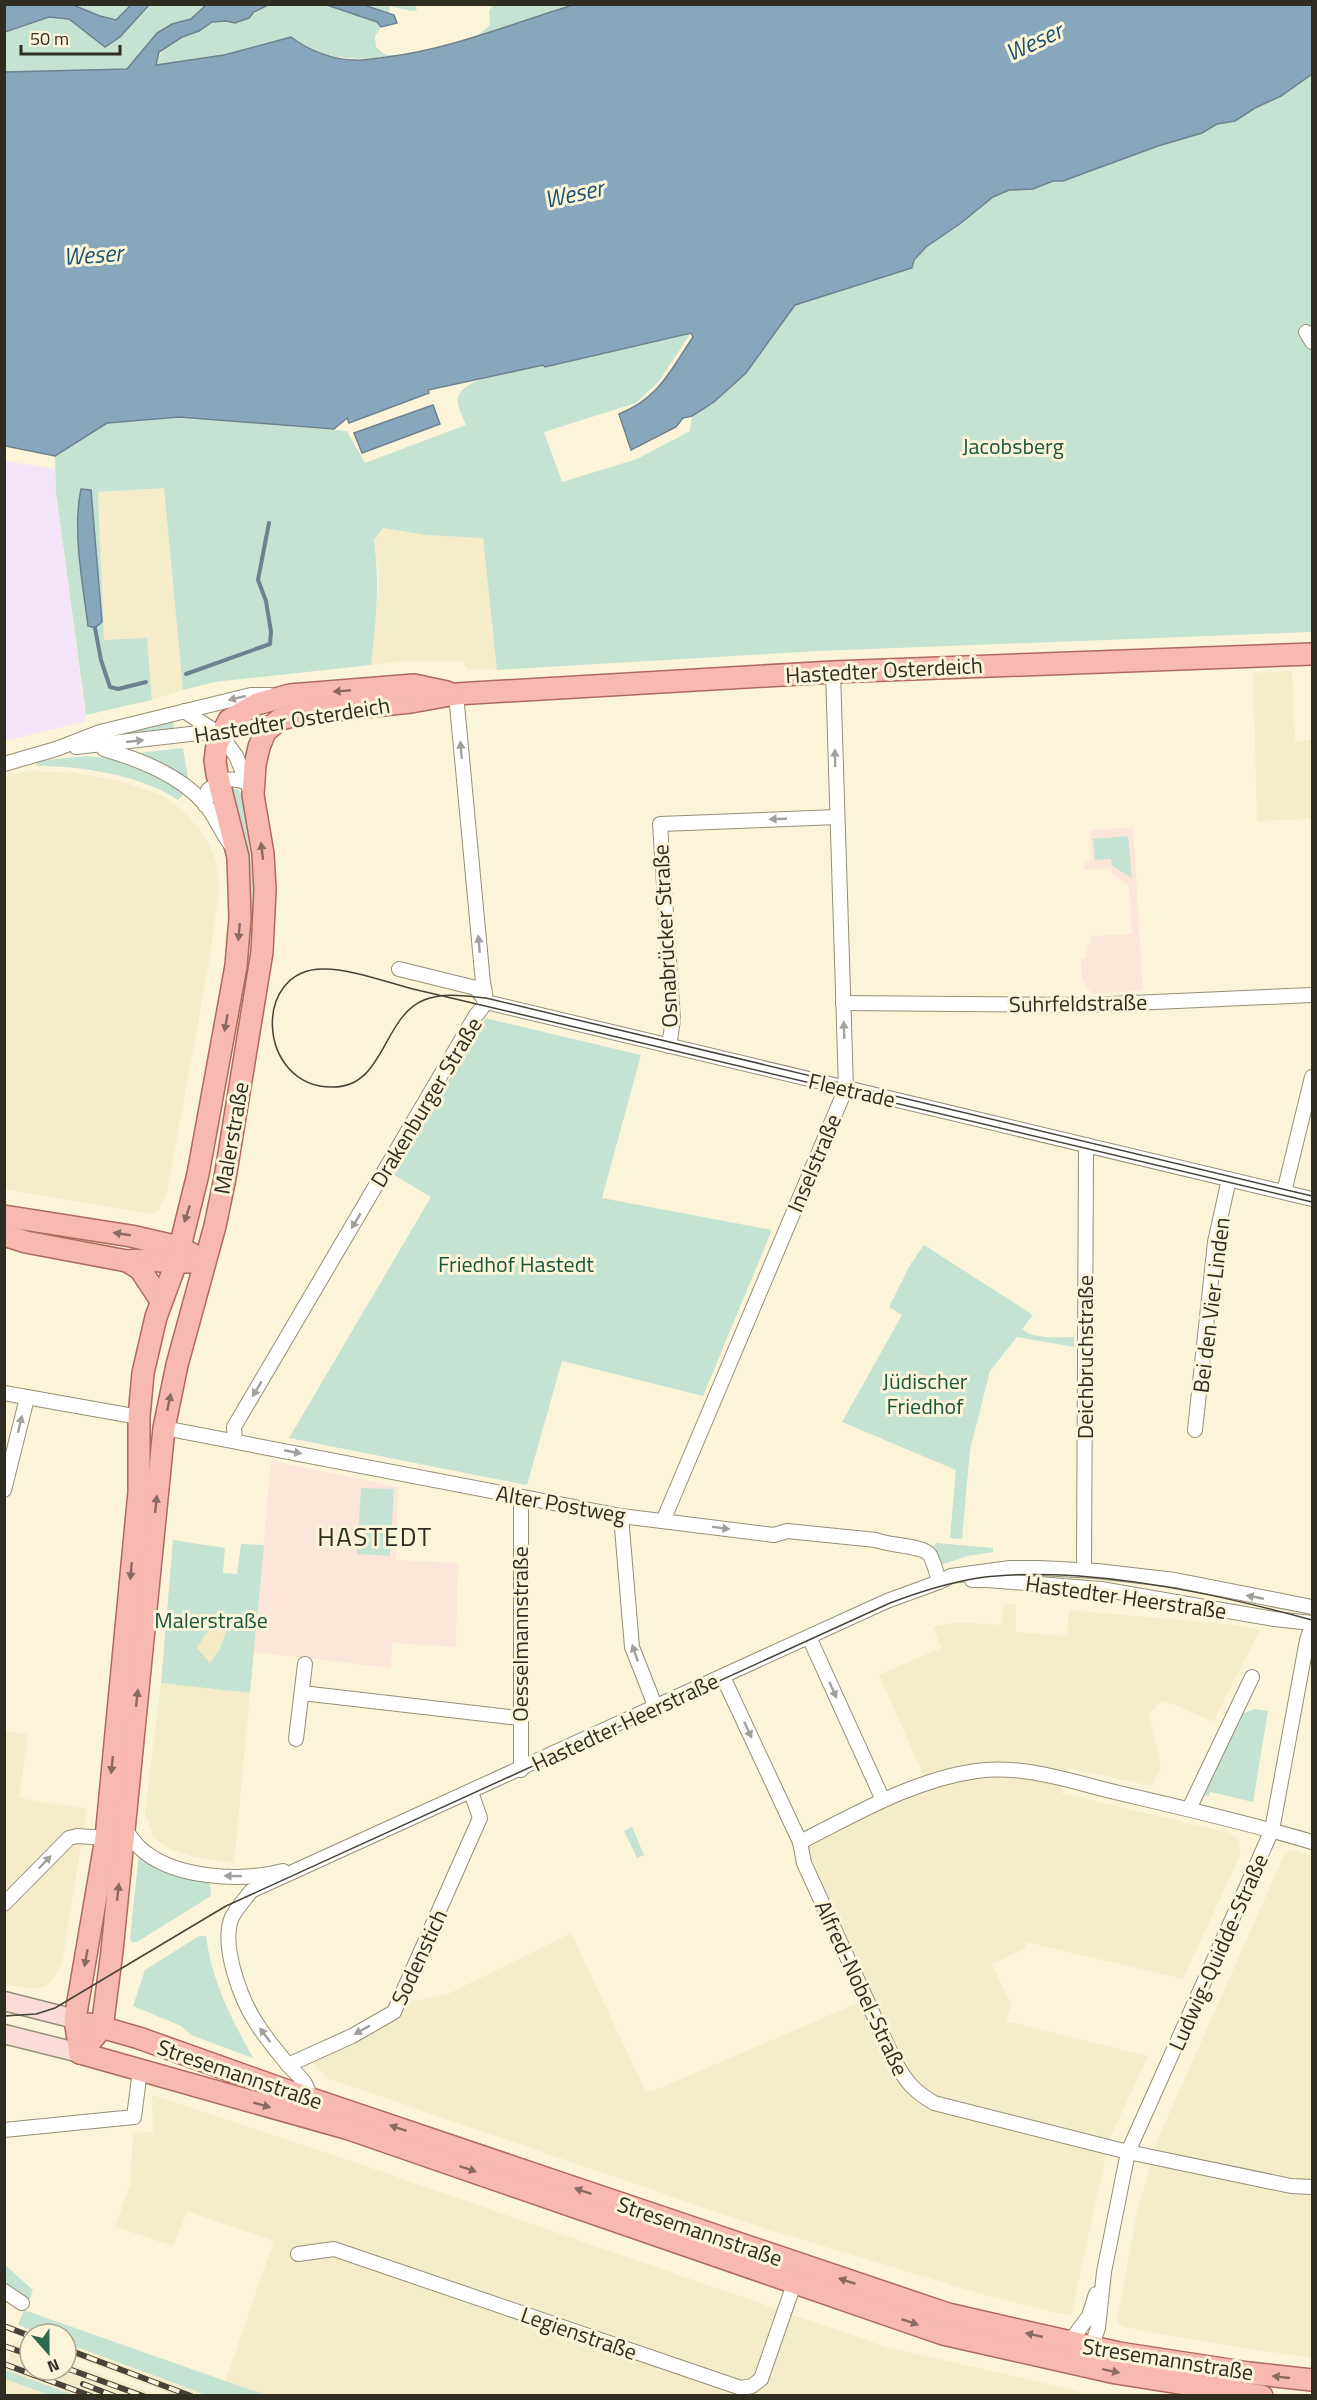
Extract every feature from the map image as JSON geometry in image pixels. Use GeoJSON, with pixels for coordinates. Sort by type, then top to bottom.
{"type":"FeatureCollection","features":[{"type":"Feature","properties":{"kind":"main road","name":"Hastedter Osterdeich"},"geometry":{"type":"LineString","coordinates":[[279,720],[298,714],[411,702],[456,694],[833,672],[1312,654]]}},
{"type":"Feature","properties":{"kind":"main road","name":"Hastedter Osterdeich"},"geometry":{"type":"LineString","coordinates":[[290,695],[414,685],[456,694]]}},
{"type":"Feature","properties":{"kind":"main road","name":"Malerstraße"},"geometry":{"type":"LineString","coordinates":[[80,2053],[75,2019],[106,1838],[139,1492],[139,1417],[145,1363],[161,1301],[178,1255],[198,1173],[236,966],[241,910],[238,857],[215,760],[221,735],[229,720],[243,710],[290,695]]}},
{"type":"Feature","properties":{"kind":"main road","name":"Malerstraße"},"geometry":{"type":"LineString","coordinates":[[102,2028],[164,1428],[177,1365],[225,1178],[264,934],[263,854],[249,789],[257,752],[265,732],[279,720]]}},
{"type":"Feature","properties":{"kind":"main road"},"geometry":{"type":"LineString","coordinates":[[4,1216],[131,1236],[178,1255],[205,1261]]}},
{"type":"Feature","properties":{"kind":"main road"},"geometry":{"type":"LineString","coordinates":[[4,1234],[26,1242],[127,1261],[178,1255]]}},
{"type":"Feature","properties":{"kind":"main road"},"geometry":{"type":"LineString","coordinates":[[127,1261],[140,1269],[161,1301]]}},
{"type":"Feature","properties":{"kind":"main road"},"geometry":{"type":"LineString","coordinates":[[4,2001],[102,2028],[80,2053],[4,2034]]}},
{"type":"Feature","properties":{"kind":"main road","name":"Stresemannstraße"},"geometry":{"type":"LineString","coordinates":[[102,2028],[133,2036],[948,2314],[1067,2352],[1123,2374],[1262,2396]]}},
{"type":"Feature","properties":{"kind":"main road","name":"Stresemannstraße"},"geometry":{"type":"LineString","coordinates":[[80,2053],[349,2129],[943,2334],[1067,2352],[1091,2347],[1250,2373],[1312,2380]]}},
{"type":"Feature","properties":{"kind":"street","name":"Inselstraße"},"geometry":{"type":"LineString","coordinates":[[663,1521],[846,1088],[833,672]]}},
{"type":"Feature","properties":{"kind":"street","name":"Drakenburger Straße"},"geometry":{"type":"LineString","coordinates":[[236,1441],[234,1434],[237,1422],[476,1015],[485,1006],[456,694]]}},
{"type":"Feature","properties":{"kind":"street","name":"Hastedter Osterdeich"},"geometry":{"type":"LineString","coordinates":[[4,764],[56,749],[100,732],[184,711],[251,695],[290,695]]}},
{"type":"Feature","properties":{"kind":"street","name":"Malerstraße"},"geometry":{"type":"LineString","coordinates":[[184,711],[221,735],[236,756],[249,789]]}},
{"type":"Feature","properties":{"kind":"street","name":"Hastedter Osterdeich"},"geometry":{"type":"LineString","coordinates":[[56,749],[208,732],[221,735],[279,720]]}},
{"type":"Feature","properties":{"kind":"street","name":"Malerstraße"},"geometry":{"type":"LineString","coordinates":[[101,744],[104,749],[160,770],[184,785],[205,805],[238,857]]}},
{"type":"Feature","properties":{"kind":"street"},"geometry":{"type":"LineString","coordinates":[[205,805],[208,790],[219,782],[233,779],[249,789]]}},
{"type":"Feature","properties":{"kind":"street","name":"Osnabrücker Straße"},"geometry":{"type":"LineString","coordinates":[[669,1046],[673,1020],[660,824],[837,817]]}},
{"type":"Feature","properties":{"kind":"street","name":"Fleetrade"},"geometry":{"type":"LineString","coordinates":[[399,969],[476,988],[486,1002],[1312,1199]]}},
{"type":"Feature","properties":{"kind":"street","name":"Suhrfeldstraße"},"geometry":{"type":"LineString","coordinates":[[843,1003],[1088,1005],[1312,995]]}},
{"type":"Feature","properties":{"kind":"street"},"geometry":{"type":"LineString","coordinates":[[1284,1192],[1312,1077]]}},
{"type":"Feature","properties":{"kind":"street","name":"Deichbruchstraße"},"geometry":{"type":"LineString","coordinates":[[1084,1570],[1086,1145]]}},
{"type":"Feature","properties":{"kind":"street","name":"Bei den Vier Linden"},"geometry":{"type":"LineString","coordinates":[[1195,1430],[1215,1242],[1229,1179]]}},
{"type":"Feature","properties":{"kind":"street"},"geometry":{"type":"LineString","coordinates":[[4,1245],[26,1242]]}},
{"type":"Feature","properties":{"kind":"street"},"geometry":{"type":"LineString","coordinates":[[4,1393],[139,1417]]}},
{"type":"Feature","properties":{"kind":"street"},"geometry":{"type":"LineString","coordinates":[[4,1490],[27,1398]]}},
{"type":"Feature","properties":{"kind":"street","name":"Alter Postweg"},"geometry":{"type":"LineString","coordinates":[[164,1428],[225,1442],[236,1441],[621,1516],[774,1535],[787,1531],[876,1540],[887,1545],[923,1549],[930,1555],[939,1582]]}},
{"type":"Feature","properties":{"kind":"street","name":"Oesselmannstraße"},"geometry":{"type":"LineString","coordinates":[[521,1498],[519,1718],[521,1770]]}},
{"type":"Feature","properties":{"kind":"street"},"geometry":{"type":"LineString","coordinates":[[621,1516],[632,1647],[656,1708]]}},
{"type":"Feature","properties":{"kind":"street","name":"Hastedter Heerstraße"},"geometry":{"type":"LineString","coordinates":[[288,2065],[256,2023],[241,1994],[230,1955],[228,1936],[232,1918],[251,1891],[521,1770],[887,1601],[951,1576],[999,1569],[1084,1570],[1175,1580],[1312,1607]]}},
{"type":"Feature","properties":{"kind":"street","name":"Hastedter Heerstraße"},"geometry":{"type":"LineString","coordinates":[[939,1582],[987,1580],[1101,1589],[1312,1624]]}},
{"type":"Feature","properties":{"kind":"street","name":"Ludwig-Quidde-Straße"},"geometry":{"type":"LineString","coordinates":[[1091,2347],[1098,2328],[1104,2272],[1128,2152],[1272,1830],[1307,1640],[1312,1624]]}},
{"type":"Feature","properties":{"kind":"street"},"geometry":{"type":"LineString","coordinates":[[809,1637],[883,1800]]}},
{"type":"Feature","properties":{"kind":"street"},"geometry":{"type":"LineString","coordinates":[[296,1739],[305,1664]]}},
{"type":"Feature","properties":{"kind":"street","name":"Alfred-Nobel-Straße"},"geometry":{"type":"LineString","coordinates":[[723,1677],[800,1842],[804,1863],[895,2062],[907,2083],[918,2093],[934,2103],[1128,2152],[1291,2186],[1312,2187]]}},
{"type":"Feature","properties":{"kind":"street"},"geometry":{"type":"LineString","coordinates":[[1189,1809],[1252,1677]]}},
{"type":"Feature","properties":{"kind":"street"},"geometry":{"type":"LineString","coordinates":[[302,1693],[519,1718]]}},
{"type":"Feature","properties":{"kind":"street"},"geometry":{"type":"LineString","coordinates":[[800,1842],[883,1800],[944,1777],[990,1770],[1036,1773],[1189,1809],[1312,1842]]}},
{"type":"Feature","properties":{"kind":"street","name":"Sodenstich"},"geometry":{"type":"LineString","coordinates":[[288,2065],[352,2036],[394,2012],[480,1818],[471,1792]]}},
{"type":"Feature","properties":{"kind":"street","name":"Hastedter Heerstraße"},"geometry":{"type":"LineString","coordinates":[[124,1828],[140,1848],[161,1862],[194,1874],[250,1877],[311,1863]]}},
{"type":"Feature","properties":{"kind":"street"},"geometry":{"type":"LineString","coordinates":[[4,1904],[69,1838],[77,1836],[106,1838]]}},
{"type":"Feature","properties":{"kind":"street"},"geometry":{"type":"LineString","coordinates":[[288,2065],[308,2085],[310,2098]]}},
{"type":"Feature","properties":{"kind":"street"},"geometry":{"type":"LineString","coordinates":[[4,2130],[134,2117],[140,2070]]}},
{"type":"Feature","properties":{"kind":"street","name":"Legienstraße"},"geometry":{"type":"LineString","coordinates":[[298,2254],[334,2250],[741,2388],[752,2386],[761,2379],[794,2284]]}},
{"type":"Feature","properties":{"kind":"street","name":"Ludwig-Quidde-Straße"},"geometry":{"type":"LineString","coordinates":[[1067,2352],[1089,2316],[1104,2272]]}},
{"type":"Feature","properties":{"kind":"street"},"geometry":{"type":"LineString","coordinates":[[4,2291],[22,2303]]}},
{"type":"Feature","properties":{"kind":"shaded area"},"geometry":{"type":"Polygon","coordinates":[[[5,461],[55,469],[56,492],[86,721],[5,741],[5,461]]]}},
{"type":"Feature","properties":{"kind":"shaded area"},"geometry":{"type":"Polygon","coordinates":[[[164,487],[183,690],[152,700],[147,639],[104,641],[98,492],[164,487]]]}},
{"type":"Feature","properties":{"kind":"shaded area"},"geometry":{"type":"Polygon","coordinates":[[[383,528],[427,535],[483,538],[497,670],[467,669],[462,661],[405,661],[371,665],[379,573],[374,540],[383,528]]]}},
{"type":"Feature","properties":{"kind":"shaded area"},"geometry":{"type":"Polygon","coordinates":[[[1292,671],[1295,741],[1312,740],[1312,819],[1257,821],[1253,673],[1292,671]]]}},
{"type":"Feature","properties":{"kind":"shaded area"},"geometry":{"type":"Polygon","coordinates":[[[29,771],[76,773],[119,781],[162,795],[182,810],[200,830],[212,850],[217,867],[219,890],[209,963],[167,1192],[159,1210],[150,1214],[5,1189],[5,776],[29,771]]]}},
{"type":"Feature","properties":{"kind":"shaded area"},"geometry":{"type":"Polygon","coordinates":[[[1133,827],[1143,990],[1092,994],[1082,979],[1081,959],[1086,958],[1087,945],[1091,944],[1090,936],[1132,934],[1129,886],[1113,875],[1111,868],[1084,870],[1084,863],[1091,861],[1090,830],[1133,827]]]}},
{"type":"Feature","properties":{"kind":"shaded area"},"geometry":{"type":"Polygon","coordinates":[[[271,1461],[398,1487],[396,1560],[458,1563],[456,1647],[392,1643],[391,1668],[254,1652],[271,1461]]]}},
{"type":"Feature","properties":{"kind":"shaded area"},"geometry":{"type":"Polygon","coordinates":[[[1004,1603],[1016,1605],[1016,1632],[1067,1636],[1069,1610],[1237,1625],[1260,1630],[1213,1722],[1162,1701],[1149,1714],[1161,1767],[1152,1786],[1067,1768],[1061,1793],[1230,1833],[1238,1839],[1241,1853],[1183,1979],[1026,1942],[1025,1948],[992,1964],[1011,2005],[1006,2021],[1148,2056],[1110,2138],[1071,2315],[978,2293],[754,2225],[327,2078],[305,2054],[409,2002],[448,1994],[571,1933],[645,2090],[651,2092],[860,2002],[794,1863],[798,1841],[926,1781],[879,1675],[941,1648],[933,1627],[958,1622],[1001,1625],[1004,1603]]]}},
{"type":"Feature","properties":{"kind":"shaded area"},"geometry":{"type":"Polygon","coordinates":[[[161,1683],[250,1693],[234,1863],[194,1857],[169,1849],[153,1836],[145,1812],[161,1683]]]}},
{"type":"Feature","properties":{"kind":"shaded area"},"geometry":{"type":"Polygon","coordinates":[[[4,1730],[28,1735],[19,1798],[87,1809],[62,1964],[51,1981],[43,1987],[33,1989],[5,1984],[4,1730]]]}},
{"type":"Feature","properties":{"kind":"shaded area"},"geometry":{"type":"Polygon","coordinates":[[[1286,1851],[1312,1856],[1312,2358],[1123,2327],[1117,2321],[1137,2212],[1157,2141],[1286,1851]]]}},
{"type":"Feature","properties":{"kind":"shaded area"},"geometry":{"type":"Polygon","coordinates":[[[152,2095],[319,2150],[886,2347],[1079,2391],[1078,2396],[265,2395],[225,2382],[274,2241],[187,2211],[173,2246],[115,2227],[130,2185],[133,2133],[153,2132],[152,2095]]]}},
{"type":"Feature","properties":{"kind":"shaded area"},"geometry":{"type":"Polygon","coordinates":[[[14,2342],[18,2344],[18,2375],[5,2370],[14,2342]]]}},
{"type":"Feature","properties":{"kind":"shaded area"},"geometry":{"type":"Polygon","coordinates":[[[78,2348],[206,2395],[173,2395],[78,2359],[78,2348]]]}},
{"type":"Feature","properties":{"kind":"shaded area"},"geometry":{"type":"Polygon","coordinates":[[[78,2366],[159,2395],[73,2395],[38,2382],[78,2382],[78,2366]]]}},
{"type":"Feature","properties":{"kind":"shaded area"},"geometry":{"type":"Polygon","coordinates":[[[5,2379],[49,2395],[5,2395],[5,2379]]]}},
{"type":"Feature","properties":{"kind":"green space"},"geometry":{"type":"Polygon","coordinates":[[[268,4],[327,5],[377,22],[381,27],[375,36],[376,47],[384,54],[395,56],[353,59],[329,55],[291,37],[224,55],[156,65],[162,52],[177,40],[213,22],[240,22],[268,4]]]}},
{"type":"Feature","properties":{"kind":"green space"},"geometry":{"type":"Polygon","coordinates":[[[4,5],[207,5],[191,19],[172,24],[157,33],[127,69],[5,72],[4,5]]]}},
{"type":"Feature","properties":{"kind":"green space"},"geometry":{"type":"Polygon","coordinates":[[[364,5],[415,5],[417,10],[410,11],[390,6],[389,13],[364,5]]]}},
{"type":"Feature","properties":{"kind":"green space"},"geometry":{"type":"Polygon","coordinates":[[[493,5],[573,5],[477,36],[490,25],[489,11],[493,5]]]}},
{"type":"Feature","properties":{"kind":"green space","name":"Jacobsberg"},"geometry":{"type":"Polygon","coordinates":[[[1312,74],[1312,632],[818,651],[497,670],[483,538],[427,535],[383,528],[374,540],[377,588],[371,665],[214,682],[183,690],[164,488],[98,492],[104,640],[147,638],[152,700],[86,715],[56,492],[55,456],[107,423],[179,417],[347,431],[365,463],[466,425],[459,409],[458,398],[462,390],[481,379],[543,365],[546,367],[691,333],[659,381],[636,403],[544,432],[562,482],[637,459],[690,431],[692,416],[714,402],[746,373],[795,305],[901,272],[913,263],[926,247],[998,194],[1016,189],[1033,189],[1054,181],[1063,181],[1158,146],[1202,133],[1217,124],[1235,121],[1255,108],[1281,96],[1312,74]]]}},
{"type":"Feature","properties":{"kind":"green space"},"geometry":{"type":"Polygon","coordinates":[[[173,720],[174,730],[93,740],[173,720]]]}},
{"type":"Feature","properties":{"kind":"green space"},"geometry":{"type":"Polygon","coordinates":[[[183,748],[189,783],[138,754],[138,753],[183,748]]]}},
{"type":"Feature","properties":{"kind":"green space"},"geometry":{"type":"Polygon","coordinates":[[[86,756],[100,757],[138,767],[184,794],[178,800],[163,791],[129,778],[91,770],[37,766],[36,761],[86,756]]]}},
{"type":"Feature","properties":{"kind":"green space"},"geometry":{"type":"Polygon","coordinates":[[[229,788],[240,792],[245,804],[257,924],[252,923],[250,873],[229,788]]]}},
{"type":"Feature","properties":{"kind":"green space"},"geometry":{"type":"Polygon","coordinates":[[[1128,836],[1132,878],[1112,866],[1111,859],[1095,860],[1093,839],[1128,836]]]}},
{"type":"Feature","properties":{"kind":"green space","name":"Friedhof Hastedt"},"geometry":{"type":"Polygon","coordinates":[[[485,1018],[641,1055],[602,1198],[772,1230],[703,1396],[562,1361],[527,1485],[289,1438],[431,1197],[394,1175],[485,1018]]]}},
{"type":"Feature","properties":{"kind":"green space","name":"Jüdischer Friedhof"},"geometry":{"type":"Polygon","coordinates":[[[924,1245],[1033,1315],[1022,1329],[1027,1333],[1046,1337],[1074,1337],[1074,1347],[1017,1337],[990,1371],[970,1450],[962,1539],[950,1538],[956,1470],[842,1422],[902,1315],[889,1307],[910,1265],[924,1245]]]}},
{"type":"Feature","properties":{"kind":"green space"},"geometry":{"type":"Polygon","coordinates":[[[361,1488],[394,1489],[390,1556],[357,1554],[361,1488]]]}},
{"type":"Feature","properties":{"kind":"green space","name":"Malerstraße"},"geometry":{"type":"Polygon","coordinates":[[[173,1540],[225,1548],[223,1573],[237,1574],[241,1544],[264,1545],[250,1693],[161,1683],[173,1540]]]}},
{"type":"Feature","properties":{"kind":"green space"},"geometry":{"type":"Polygon","coordinates":[[[936,1543],[993,1548],[993,1552],[968,1556],[941,1565],[932,1548],[936,1543]]]}},
{"type":"Feature","properties":{"kind":"green space"},"geometry":{"type":"Polygon","coordinates":[[[1255,1709],[1268,1711],[1253,1802],[1210,1792],[1209,1796],[1199,1794],[1239,1715],[1255,1709]]]}},
{"type":"Feature","properties":{"kind":"green space"},"geometry":{"type":"Polygon","coordinates":[[[632,1827],[644,1855],[637,1858],[624,1831],[632,1827]]]}},
{"type":"Feature","properties":{"kind":"green space"},"geometry":{"type":"Polygon","coordinates":[[[139,1853],[210,1881],[211,1896],[137,1942],[132,1942],[130,1939],[139,1853]]]}},
{"type":"Feature","properties":{"kind":"green space"},"geometry":{"type":"Polygon","coordinates":[[[199,1936],[206,1936],[218,1984],[230,2014],[253,2058],[191,2035],[181,2026],[133,2006],[145,1970],[199,1936]]]}},
{"type":"Feature","properties":{"kind":"green space"},"geometry":{"type":"Polygon","coordinates":[[[4,2264],[33,2290],[29,2302],[5,2287],[4,2264]]]}},
{"type":"Feature","properties":{"kind":"green space"},"geometry":{"type":"Polygon","coordinates":[[[24,2310],[58,2322],[19,2322],[24,2310]]]}},
{"type":"Feature","properties":{"kind":"green space"},"geometry":{"type":"Polygon","coordinates":[[[78,2329],[265,2395],[206,2395],[78,2347],[78,2329]]]}},
{"type":"Feature","properties":{"kind":"green space"},"geometry":{"type":"Polygon","coordinates":[[[5,2370],[18,2375],[18,2382],[38,2382],[73,2395],[49,2395],[5,2379],[5,2370]]]}},
{"type":"Feature","properties":{"kind":"sand"},"geometry":{"type":"Polygon","coordinates":[[[226,1618],[231,1619],[220,1648],[210,1663],[197,1648],[209,1630],[226,1618]]]}},
{"type":"Feature","properties":{"kind":"water"},"geometry":{"type":"Polygon","coordinates":[[[5,4],[73,5],[116,20],[131,5],[149,5],[120,37],[105,47],[69,19],[49,17],[5,32],[5,4]]]}},
{"type":"Feature","properties":{"kind":"water","name":"Weser"},"geometry":{"type":"Polygon","coordinates":[[[207,4],[268,5],[254,12],[249,18],[235,23],[212,22],[199,31],[182,37],[159,52],[156,65],[224,55],[291,37],[313,50],[330,56],[347,60],[367,60],[458,42],[573,5],[1312,4],[1312,74],[1281,96],[1255,108],[1235,121],[1217,124],[1202,133],[1158,146],[1063,181],[1053,181],[1033,189],[1009,190],[993,197],[926,247],[914,260],[912,268],[795,305],[746,373],[714,402],[692,416],[683,418],[676,427],[631,450],[619,414],[654,392],[693,337],[691,333],[545,367],[543,365],[428,390],[429,393],[349,423],[347,418],[334,429],[179,417],[107,423],[55,456],[5,446],[5,72],[127,69],[157,33],[172,24],[191,19],[207,4]]]}},
{"type":"Feature","properties":{"kind":"water"},"geometry":{"type":"Polygon","coordinates":[[[327,5],[364,5],[394,15],[397,23],[381,27],[377,22],[327,5]]]}},
{"type":"Feature","properties":{"kind":"water"},"geometry":{"type":"Polygon","coordinates":[[[433,405],[440,424],[362,453],[354,433],[433,405]]]}},
{"type":"Feature","properties":{"kind":"water"},"geometry":{"type":"Polygon","coordinates":[[[81,489],[91,490],[102,622],[95,628],[88,626],[79,558],[78,522],[81,489]]]}},
{"type":"Feature","properties":{"kind":"waterway"},"geometry":{"type":"LineString","coordinates":[[186,674],[270,644],[271,632],[266,601],[258,580],[269,523]]}},
{"type":"Feature","properties":{"kind":"waterway"},"geometry":{"type":"LineString","coordinates":[[95,628],[101,660],[110,687],[118,689],[146,682]]}},
{"type":"Feature","properties":{"kind":"tram line"},"geometry":{"type":"LineString","coordinates":[[1312,1196],[486,998],[447,995],[439,996],[424,1000],[410,1009],[399,1021],[363,1076],[349,1084],[332,1087],[307,1082],[289,1068],[277,1049],[272,1028],[275,1006],[284,987],[300,974],[324,969],[346,971],[437,995],[461,1000],[1312,1202]]}},
{"type":"Feature","properties":{"kind":"tram line"},"geometry":{"type":"LineString","coordinates":[[4,2016],[36,2014],[55,2008],[226,1906],[890,1603],[933,1588],[1003,1575],[1079,1576],[1138,1582],[1197,1592],[1312,1620]]}},
{"type":"Feature","properties":{"kind":"railway"},"geometry":{"type":"LineString","coordinates":[[4,2326],[18,2331]]}},
{"type":"Feature","properties":{"kind":"railway"},"geometry":{"type":"LineString","coordinates":[[4,2346],[18,2351]]}},
{"type":"Feature","properties":{"kind":"railway"},"geometry":{"type":"LineString","coordinates":[[78,2354],[191,2396]]}},
{"type":"Feature","properties":{"kind":"railway"},"geometry":{"type":"LineString","coordinates":[[4,2364],[91,2396]]}},
{"type":"Feature","properties":{"kind":"railway"},"geometry":{"type":"LineString","coordinates":[[78,2372],[143,2396]]}},
{"type":"Feature","properties":{"kind":"railway"},"geometry":{"type":"LineString","coordinates":[[83,2384],[114,2396]]}},
{"type":"Feature","properties":{"kind":"district","name":"HASTEDT"},"geometry":{"type":"Point","coordinates":[375,1537]}}]}
